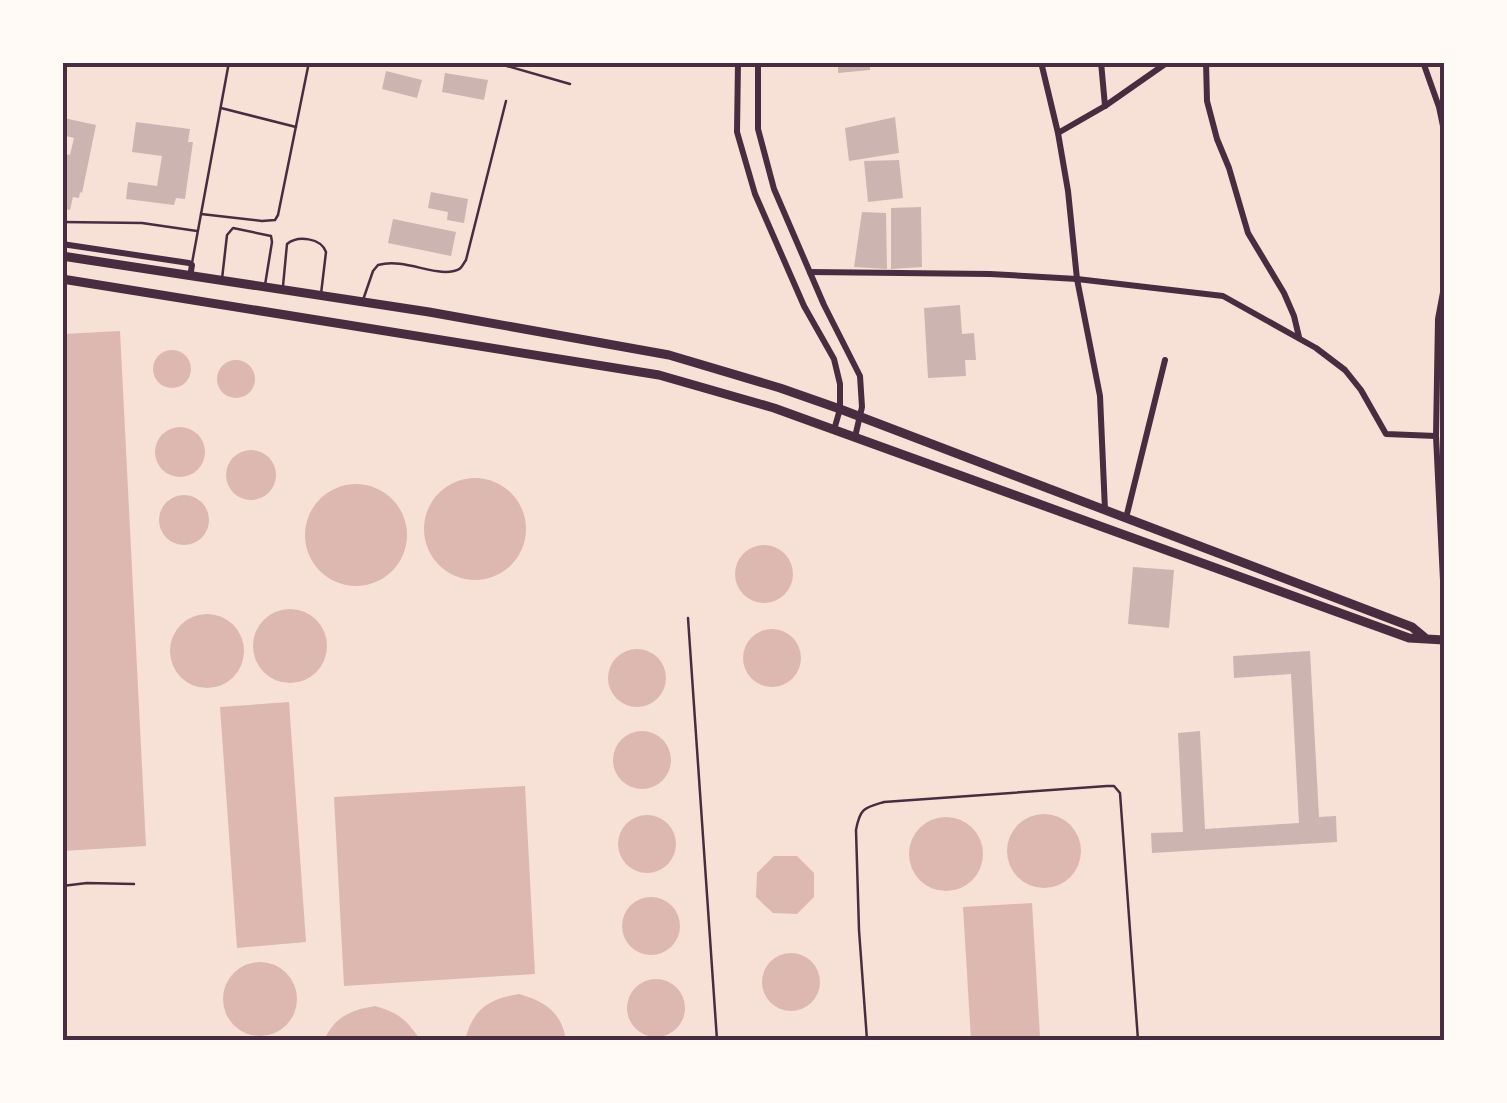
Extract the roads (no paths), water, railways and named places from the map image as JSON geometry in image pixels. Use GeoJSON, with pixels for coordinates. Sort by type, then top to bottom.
{"type":"FeatureCollection","features":[{"type":"Feature","properties":{"kind":"main road"},"geometry":{"type":"LineString","coordinates":[[62,256],[265,286],[669,355],[840,409],[1412,627],[1425,638]]}},
{"type":"Feature","properties":{"kind":"main road"},"geometry":{"type":"LineString","coordinates":[[62,279],[659,375],[774,408],[1409,638],[1444,640]]}},
{"type":"Feature","properties":{"kind":"street"},"geometry":{"type":"LineString","coordinates":[[738,62],[737,132],[755,194],[804,306],[834,359],[840,384],[840,409],[834,430]]}},
{"type":"Feature","properties":{"kind":"street"},"geometry":{"type":"LineString","coordinates":[[758,62],[758,129],[774,189],[860,376],[863,396],[854,438]]}},
{"type":"Feature","properties":{"kind":"street"},"geometry":{"type":"LineString","coordinates":[[1041,62],[1058,133],[1077,279],[1100,396],[1105,510]]}},
{"type":"Feature","properties":{"kind":"street"},"geometry":{"type":"LineString","coordinates":[[1101,62],[1105,106]]}},
{"type":"Feature","properties":{"kind":"street"},"geometry":{"type":"LineString","coordinates":[[1058,133],[1168,62]]}},
{"type":"Feature","properties":{"kind":"street"},"geometry":{"type":"LineString","coordinates":[[1206,62],[1207,101],[1248,233],[1284,292],[1300,339]]}},
{"type":"Feature","properties":{"kind":"street"},"geometry":{"type":"LineString","coordinates":[[1422,62],[1444,132]]}},
{"type":"Feature","properties":{"kind":"street"},"geometry":{"type":"LineString","coordinates":[[62,244],[192,265],[190,277]]}},
{"type":"Feature","properties":{"kind":"street"},"geometry":{"type":"LineString","coordinates":[[810,272],[1077,279],[1223,296],[1316,348],[1346,370],[1386,434],[1436,436]]}},
{"type":"Feature","properties":{"kind":"street"},"geometry":{"type":"LineString","coordinates":[[1444,287],[1436,436],[1444,601]]}},
{"type":"Feature","properties":{"kind":"street"},"geometry":{"type":"LineString","coordinates":[[1126,518],[1166,360]]}},
{"type":"Feature","properties":{"kind":"lane"},"geometry":{"type":"LineString","coordinates":[[192,265],[229,62]]}},
{"type":"Feature","properties":{"kind":"lane"},"geometry":{"type":"LineString","coordinates":[[201,214],[262,222],[275,220],[310,62]]}},
{"type":"Feature","properties":{"kind":"lane"},"geometry":{"type":"LineString","coordinates":[[493,62],[570,84]]}},
{"type":"Feature","properties":{"kind":"lane"},"geometry":{"type":"LineString","coordinates":[[363,302],[378,266],[401,264],[445,271],[462,267],[506,101]]}},
{"type":"Feature","properties":{"kind":"lane"},"geometry":{"type":"LineString","coordinates":[[220,108],[296,127]]}},
{"type":"Feature","properties":{"kind":"lane"},"geometry":{"type":"LineString","coordinates":[[62,222],[142,223],[198,231]]}},
{"type":"Feature","properties":{"kind":"lane"},"geometry":{"type":"LineString","coordinates":[[222,281],[228,235],[233,228],[270,236],[265,286]]}},
{"type":"Feature","properties":{"kind":"lane"},"geometry":{"type":"LineString","coordinates":[[283,290],[287,244],[293,239],[317,240],[326,252],[320,295]]}},
{"type":"Feature","properties":{"kind":"lane"},"geometry":{"type":"LineString","coordinates":[[688,618],[717,1040]]}},
{"type":"Feature","properties":{"kind":"lane"},"geometry":{"type":"LineString","coordinates":[[867,1040],[856,830],[858,816],[865,807],[884,802],[1114,786],[1120,793],[1138,1040]]}},
{"type":"Feature","properties":{"kind":"lane"},"geometry":{"type":"LineString","coordinates":[[62,886],[134,884]]}}]}
